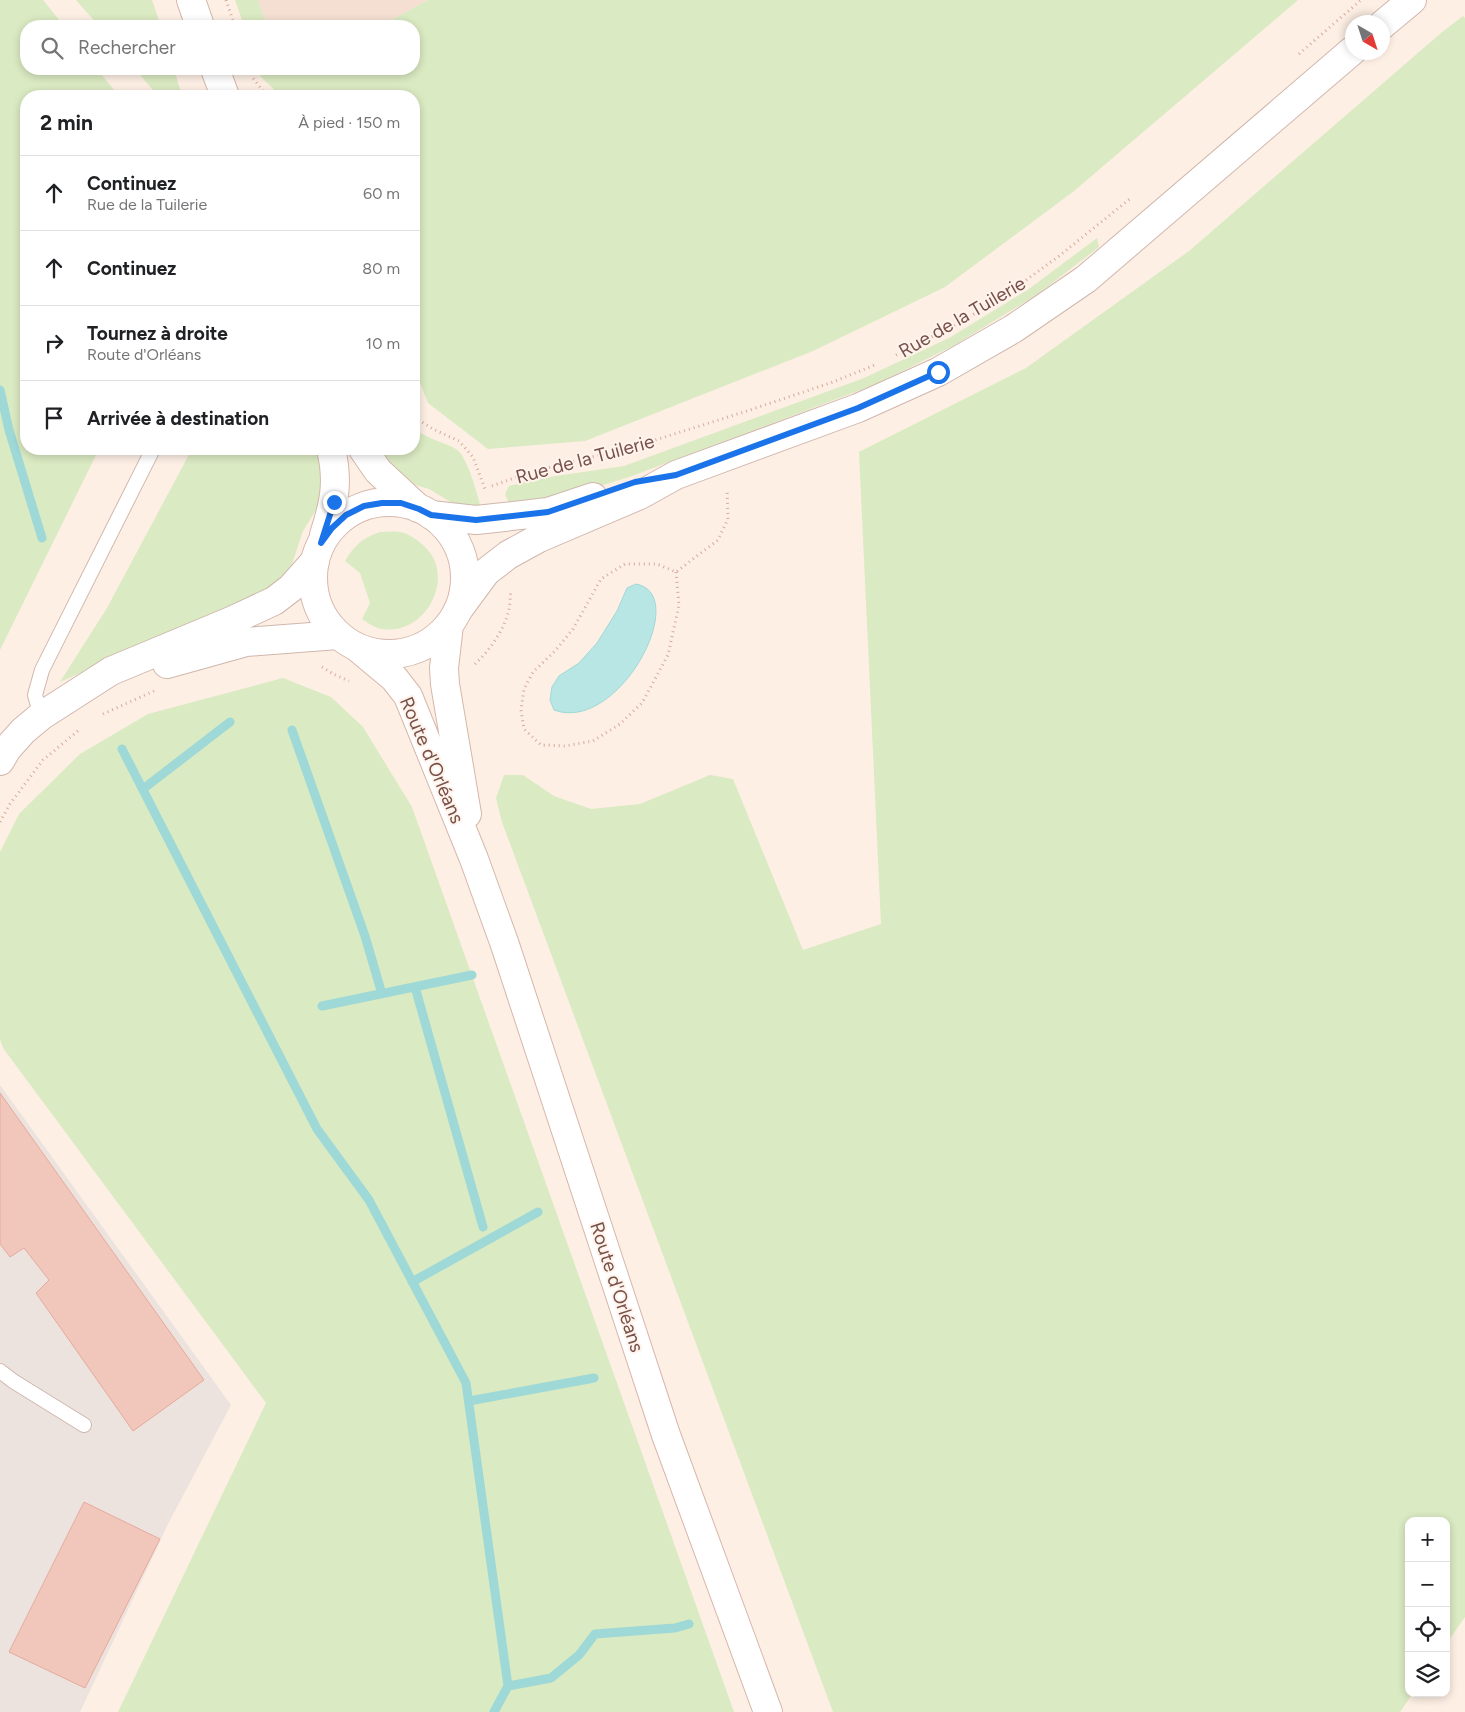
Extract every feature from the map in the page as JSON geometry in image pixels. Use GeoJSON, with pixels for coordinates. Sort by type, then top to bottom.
{"type":"FeatureCollection","features":[{"type":"Feature","properties":{"kind":"main road"},"geometry":{"type":"LineString","coordinates":[[191,0],[198,20]]}},
{"type":"Feature","properties":{"kind":"main road"},"geometry":{"type":"LineString","coordinates":[[1390,18],[1412,0]]}},
{"type":"Feature","properties":{"kind":"main road","name":"Rue de la Tuilerie"},"geometry":{"type":"LineString","coordinates":[[676,475],[858,408],[938,372],[1013,329],[1086,280],[1345,57]]}},
{"type":"Feature","properties":{"kind":"main road"},"geometry":{"type":"LineString","coordinates":[[218,75],[223,90]]}},
{"type":"Feature","properties":{"kind":"main road"},"geometry":{"type":"LineString","coordinates":[[333,455],[335,464],[334,502],[318,552],[313,581],[316,601],[325,619],[348,642]]}},
{"type":"Feature","properties":{"kind":"main road"},"geometry":{"type":"LineString","coordinates":[[367,455],[378,471],[444,526],[455,540],[462,557],[465,575],[464,593],[453,617]]}},
{"type":"Feature","properties":{"kind":"main road"},"geometry":{"type":"LineString","coordinates":[[52,709],[169,663],[246,642],[348,642],[382,654],[407,652],[430,642],[453,617],[486,572],[508,555],[539,538],[640,495],[676,475]]}},
{"type":"Feature","properties":{"kind":"main road"},"geometry":{"type":"LineString","coordinates":[[0,761],[7,748],[52,709],[110,671],[231,622],[274,600],[291,588],[318,552],[332,528],[346,515],[364,506],[382,503],[401,503],[425,512],[476,520],[548,512],[635,482],[676,475]]}},
{"type":"Feature","properties":{"kind":"main road","name":"Route d'Orléans"},"geometry":{"type":"LineString","coordinates":[[453,617],[444,668],[445,684],[474,859]]}},
{"type":"Feature","properties":{"kind":"main road","name":"Route d'Orléans"},"geometry":{"type":"LineString","coordinates":[[348,642],[394,678],[408,696],[474,859],[504,944],[666,1435],[768,1712]]}},
{"type":"Feature","properties":{"kind":"lane"},"geometry":{"type":"LineString","coordinates":[[52,709],[35,695],[42,670],[150,455]]}},
{"type":"Feature","properties":{"kind":"lane"},"geometry":{"type":"LineString","coordinates":[[0,1371],[13,1381],[84,1424]]}},
{"type":"Feature","properties":{"kind":"path"},"geometry":{"type":"LineString","coordinates":[[226,0],[233,20]]}},
{"type":"Feature","properties":{"kind":"path"},"geometry":{"type":"LineString","coordinates":[[1294,58],[1361,0]]}},
{"type":"Feature","properties":{"kind":"path"},"geometry":{"type":"LineString","coordinates":[[252,75],[262,90]]}},
{"type":"Feature","properties":{"kind":"path","name":"Rue de la Tuilerie"},"geometry":{"type":"LineString","coordinates":[[888,360],[963,321],[1013,290],[1059,256],[1132,197]]}},
{"type":"Feature","properties":{"kind":"path","name":"Rue de la Tuilerie"},"geometry":{"type":"LineString","coordinates":[[420,421],[459,441],[473,457],[485,489],[531,472],[636,446],[833,382],[879,363]]}},
{"type":"Feature","properties":{"kind":"path"},"geometry":{"type":"LineString","coordinates":[[676,572],[718,540],[728,519],[727,483],[719,459]]}},
{"type":"Feature","properties":{"kind":"path"},"geometry":{"type":"LineString","coordinates":[[625,564],[657,564],[676,572],[679,605],[668,655],[642,703],[620,724],[594,742],[565,746],[541,745],[524,729],[521,710],[524,689],[532,672],[555,651],[573,629],[601,579],[625,564]]}},
{"type":"Feature","properties":{"kind":"path"},"geometry":{"type":"LineString","coordinates":[[471,668],[497,637],[508,611],[511,586]]}},
{"type":"Feature","properties":{"kind":"path"},"geometry":{"type":"LineString","coordinates":[[317,663],[334,674],[352,682]]}},
{"type":"Feature","properties":{"kind":"path"},"geometry":{"type":"LineString","coordinates":[[100,715],[158,690]]}},
{"type":"Feature","properties":{"kind":"path"},"geometry":{"type":"LineString","coordinates":[[0,822],[10,804],[43,760],[85,725]]}},
{"type":"Feature","properties":{"kind":"shaded area"},"geometry":{"type":"Polygon","coordinates":[[[258,0],[428,0],[392,20],[265,20],[258,0]]]}},
{"type":"Feature","properties":{"kind":"shaded area"},"geometry":{"type":"Polygon","coordinates":[[[0,1085],[231,1405],[169,1522],[80,1712],[0,1712],[0,1085]]]}},
{"type":"Feature","properties":{"kind":"green space"},"geometry":{"type":"Polygon","coordinates":[[[0,0],[43,0],[59,20],[20,20],[20,75],[102,75],[114,90],[20,90],[20,455],[96,455],[0,650],[0,0]]]}},
{"type":"Feature","properties":{"kind":"green space"},"geometry":{"type":"Polygon","coordinates":[[[76,0],[152,0],[159,20],[94,20],[76,0]]]}},
{"type":"Feature","properties":{"kind":"green space"},"geometry":{"type":"Polygon","coordinates":[[[235,0],[258,0],[265,20],[242,20],[235,0]]]}},
{"type":"Feature","properties":{"kind":"green space"},"geometry":{"type":"Polygon","coordinates":[[[428,0],[1298,0],[1074,191],[945,287],[813,351],[585,441],[488,449],[428,403],[420,383],[420,90],[275,90],[260,75],[420,75],[420,20],[392,20],[428,0]]]}},
{"type":"Feature","properties":{"kind":"green space"},"geometry":{"type":"Polygon","coordinates":[[[1463,16],[1465,18],[1465,1617],[1450,1638],[1450,1517],[1405,1517],[1405,1697],[1410,1697],[1400,1712],[833,1712],[502,822],[496,798],[504,775],[523,775],[554,796],[591,809],[640,804],[710,775],[733,779],[803,950],[881,924],[859,452],[1026,368],[1189,251],[1463,16]]]}},
{"type":"Feature","properties":{"kind":"green space"},"geometry":{"type":"Polygon","coordinates":[[[140,75],[176,75],[180,90],[153,90],[140,75]]]}},
{"type":"Feature","properties":{"kind":"green space"},"geometry":{"type":"Polygon","coordinates":[[[1097,238],[1099,247],[1038,294],[953,346],[874,385],[632,476],[547,503],[513,507],[508,501],[505,494],[509,486],[543,478],[624,466],[864,378],[949,338],[1029,289],[1097,238]]]}},
{"type":"Feature","properties":{"kind":"green space"},"geometry":{"type":"Polygon","coordinates":[[[420,432],[456,449],[460,453],[472,476],[481,508],[468,508],[449,501],[429,489],[409,483],[381,455],[420,455],[420,432]]]}},
{"type":"Feature","properties":{"kind":"green space"},"geometry":{"type":"Polygon","coordinates":[[[189,455],[320,455],[322,488],[319,505],[303,531],[292,564],[269,589],[239,604],[60,682],[107,608],[189,455]]]}},
{"type":"Feature","properties":{"kind":"green space"},"geometry":{"type":"Polygon","coordinates":[[[380,532],[402,533],[415,539],[423,545],[433,558],[438,572],[437,587],[432,601],[424,613],[412,623],[398,629],[382,629],[362,619],[370,603],[360,573],[345,561],[352,550],[360,543],[380,532]]]}},
{"type":"Feature","properties":{"kind":"green space"},"geometry":{"type":"Polygon","coordinates":[[[283,678],[331,697],[363,727],[412,807],[734,1712],[118,1712],[266,1403],[3,1048],[0,1039],[0,852],[19,814],[80,754],[148,714],[283,678]]]}},
{"type":"Feature","properties":{"kind":"water"},"geometry":{"type":"Polygon","coordinates":[[[636,584],[651,593],[656,611],[652,635],[640,660],[623,683],[602,702],[578,712],[554,710],[550,700],[552,687],[559,676],[579,663],[597,643],[617,611],[627,588],[636,584]]]}},
{"type":"Feature","properties":{"kind":"building"},"geometry":{"type":"Polygon","coordinates":[[[0,1093],[204,1380],[133,1431],[36,1293],[49,1280],[24,1248],[10,1257],[0,1244],[0,1093]]]}},
{"type":"Feature","properties":{"kind":"building"},"geometry":{"type":"Polygon","coordinates":[[[84,1502],[160,1539],[85,1688],[9,1652],[84,1502]]]}},
{"type":"Feature","properties":{"kind":"waterway"},"geometry":{"type":"LineString","coordinates":[[0,390],[9,430],[42,538]]}},
{"type":"Feature","properties":{"kind":"waterway"},"geometry":{"type":"LineString","coordinates":[[143,789],[230,722]]}},
{"type":"Feature","properties":{"kind":"waterway"},"geometry":{"type":"LineString","coordinates":[[292,730],[365,936],[382,994]]}},
{"type":"Feature","properties":{"kind":"waterway"},"geometry":{"type":"LineString","coordinates":[[122,749],[317,1129],[369,1200],[466,1383],[508,1686],[494,1712]]}},
{"type":"Feature","properties":{"kind":"waterway"},"geometry":{"type":"LineString","coordinates":[[322,1006],[472,975]]}},
{"type":"Feature","properties":{"kind":"waterway"},"geometry":{"type":"LineString","coordinates":[[415,987],[483,1227]]}},
{"type":"Feature","properties":{"kind":"waterway"},"geometry":{"type":"LineString","coordinates":[[412,1282],[538,1212]]}},
{"type":"Feature","properties":{"kind":"waterway"},"geometry":{"type":"LineString","coordinates":[[469,1401],[594,1378]]}},
{"type":"Feature","properties":{"kind":"waterway"},"geometry":{"type":"LineString","coordinates":[[508,1686],[551,1678],[579,1655],[595,1634],[675,1628],[689,1624]]}},
{"type":"Feature","properties":{"kind":"route"},"geometry":{"type":"LineString","coordinates":[[334,502],[321,543],[332,528],[346,515],[364,506],[382,503],[401,503],[431,515],[476,520],[548,512],[635,482],[676,475],[858,408],[938,372]]}}]}
